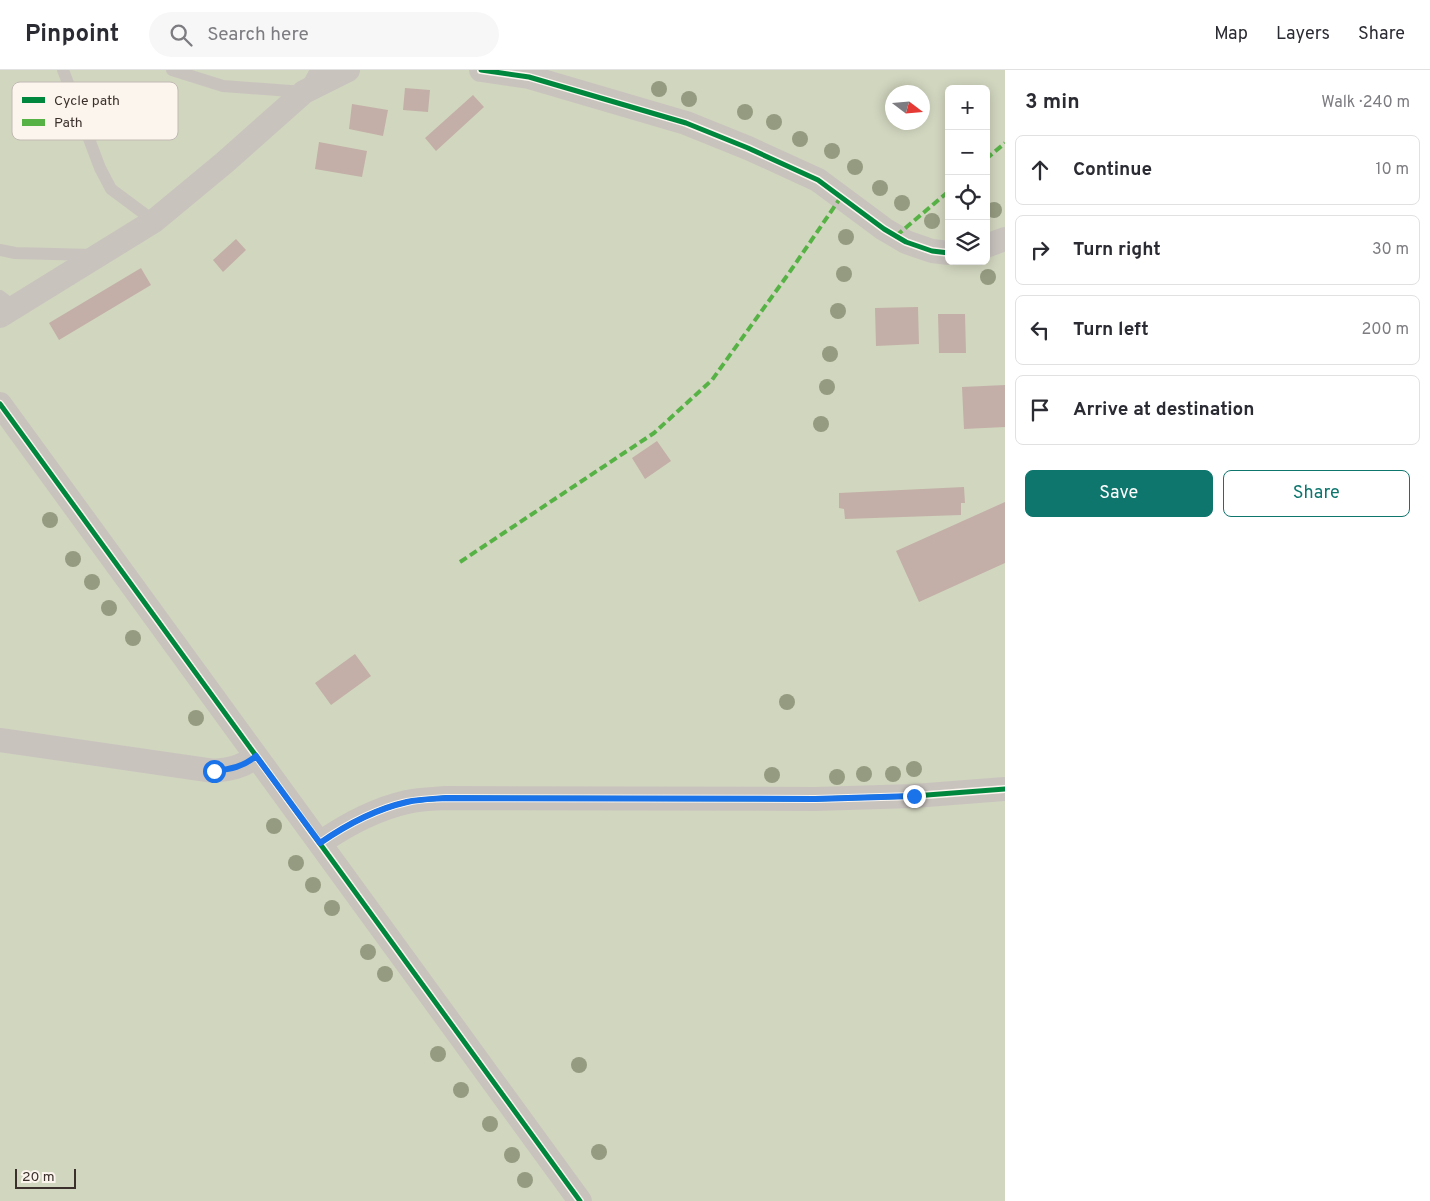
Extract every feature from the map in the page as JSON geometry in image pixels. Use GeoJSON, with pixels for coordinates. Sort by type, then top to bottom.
{"type":"FeatureCollection","features":[{"type":"Feature","properties":{"kind":"street"},"geometry":{"type":"LineString","coordinates":[[4,306],[98,255],[154,221],[224,163],[304,92],[348,70]]}},
{"type":"Feature","properties":{"kind":"street"},"geometry":{"type":"LineString","coordinates":[[481,70],[529,77],[686,123],[748,148],[818,180],[884,229],[906,242],[932,251],[945,253]]}},
{"type":"Feature","properties":{"kind":"street"},"geometry":{"type":"LineString","coordinates":[[990,245],[1005,239]]}},
{"type":"Feature","properties":{"kind":"street"},"geometry":{"type":"LineString","coordinates":[[0,404],[580,1201]]}},
{"type":"Feature","properties":{"kind":"street"},"geometry":{"type":"LineString","coordinates":[[0,740],[214,771],[237,768],[256,756]]}},
{"type":"Feature","properties":{"kind":"street"},"geometry":{"type":"LineString","coordinates":[[320,843],[378,811],[408,801],[446,798],[815,799],[914,796],[1005,790]]}},
{"type":"Feature","properties":{"kind":"lane"},"geometry":{"type":"LineString","coordinates":[[63,70],[68,82]]}},
{"type":"Feature","properties":{"kind":"lane"},"geometry":{"type":"LineString","coordinates":[[172,70],[223,86],[304,92],[316,70]]}},
{"type":"Feature","properties":{"kind":"lane"},"geometry":{"type":"LineString","coordinates":[[89,140],[100,168],[111,189],[154,221]]}},
{"type":"Feature","properties":{"kind":"lane"},"geometry":{"type":"LineString","coordinates":[[0,250],[15,253],[98,255]]}},
{"type":"Feature","properties":{"kind":"green space"},"geometry":{"type":"Polygon","coordinates":[[[0,70],[1005,70],[1005,1201],[0,1201],[0,70]]]}},
{"type":"Feature","properties":{"kind":"building"},"geometry":{"type":"Polygon","coordinates":[[[405,88],[430,90],[428,112],[403,110],[405,88]]]}},
{"type":"Feature","properties":{"kind":"building"},"geometry":{"type":"Polygon","coordinates":[[[473,95],[484,107],[436,151],[425,138],[473,95]]]}},
{"type":"Feature","properties":{"kind":"building"},"geometry":{"type":"Polygon","coordinates":[[[352,104],[388,110],[383,136],[349,129],[352,104]]]}},
{"type":"Feature","properties":{"kind":"building"},"geometry":{"type":"Polygon","coordinates":[[[319,142],[367,151],[362,177],[315,169],[319,142]]]}},
{"type":"Feature","properties":{"kind":"building"},"geometry":{"type":"Polygon","coordinates":[[[236,239],[246,250],[223,272],[213,260],[236,239]]]}},
{"type":"Feature","properties":{"kind":"building"},"geometry":{"type":"Polygon","coordinates":[[[141,268],[151,285],[59,340],[49,323],[141,268]]]}},
{"type":"Feature","properties":{"kind":"building"},"geometry":{"type":"Polygon","coordinates":[[[918,307],[919,344],[876,346],[875,308],[918,307]]]}},
{"type":"Feature","properties":{"kind":"building"},"geometry":{"type":"Polygon","coordinates":[[[938,314],[965,314],[966,353],[939,353],[938,314]]]}},
{"type":"Feature","properties":{"kind":"building"},"geometry":{"type":"Polygon","coordinates":[[[1005,385],[1005,427],[964,429],[962,387],[1005,385]]]}},
{"type":"Feature","properties":{"kind":"building"},"geometry":{"type":"Polygon","coordinates":[[[657,441],[671,461],[645,479],[632,458],[657,441]]]}},
{"type":"Feature","properties":{"kind":"building"},"geometry":{"type":"Polygon","coordinates":[[[964,487],[965,503],[961,503],[961,515],[845,519],[844,509],[839,508],[839,493],[964,487]]]}},
{"type":"Feature","properties":{"kind":"building"},"geometry":{"type":"Polygon","coordinates":[[[1005,502],[1005,563],[919,602],[896,551],[1005,502]]]}},
{"type":"Feature","properties":{"kind":"building"},"geometry":{"type":"Polygon","coordinates":[[[355,654],[371,676],[331,705],[315,683],[355,654]]]}},
{"type":"Feature","properties":{"kind":"marked path"},"geometry":{"type":"LineString","coordinates":[[990,156],[1005,143]]}},
{"type":"Feature","properties":{"kind":"marked path"},"geometry":{"type":"LineString","coordinates":[[896,236],[945,194]]}},
{"type":"Feature","properties":{"kind":"marked path"},"geometry":{"type":"LineString","coordinates":[[460,562],[654,433],[712,380],[841,197]]}},
{"type":"Feature","properties":{"kind":"cycle path"},"geometry":{"type":"LineString","coordinates":[[481,70],[529,77],[686,123],[748,148],[818,180],[884,229],[906,242],[932,251],[945,253]]}},
{"type":"Feature","properties":{"kind":"cycle path"},"geometry":{"type":"LineString","coordinates":[[0,404],[580,1201]]}},
{"type":"Feature","properties":{"kind":"cycle path"},"geometry":{"type":"LineString","coordinates":[[320,843],[373,813],[395,805],[426,799],[815,799],[914,796],[1005,789]]}},
{"type":"Feature","properties":{"kind":"route"},"geometry":{"type":"LineString","coordinates":[[214,771],[237,768],[256,756],[320,843],[361,819],[408,801],[446,798],[815,799],[914,796]]}}]}
